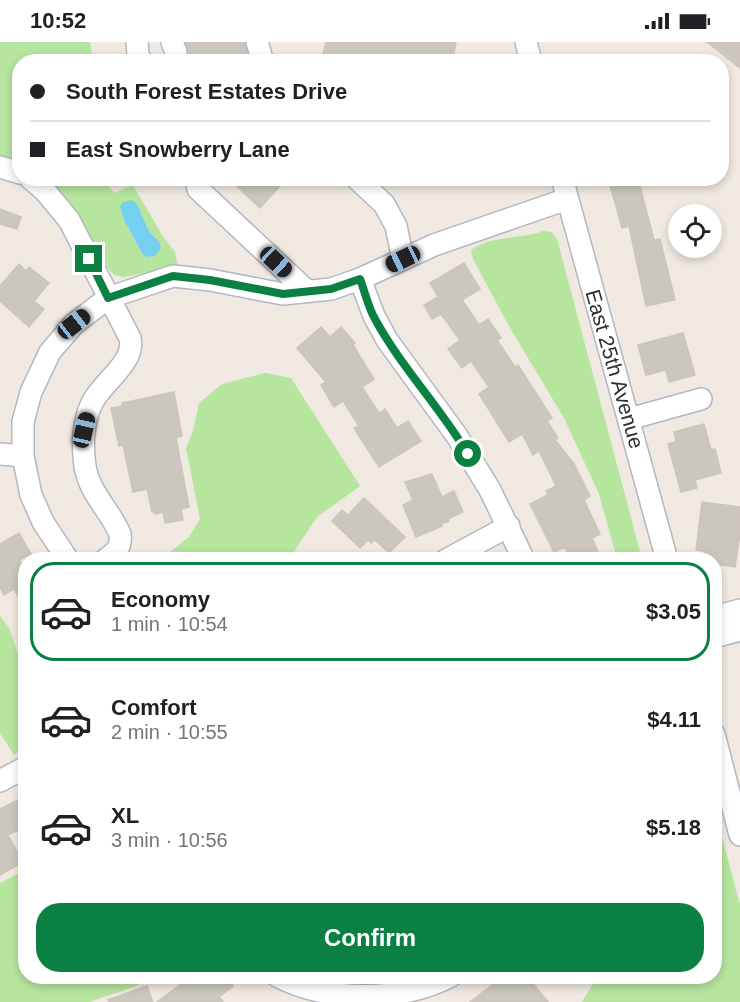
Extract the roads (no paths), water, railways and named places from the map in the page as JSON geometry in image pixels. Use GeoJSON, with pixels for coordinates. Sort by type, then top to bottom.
{"type":"FeatureCollection","features":[{"type":"Feature","properties":{"kind":"street"},"geometry":{"type":"LineString","coordinates":[[39,186],[69,220],[130,338],[132,348],[127,359],[92,403],[84,430],[85,466],[88,478],[93,493],[120,534],[121,541],[117,552]]}},
{"type":"Feature","properties":{"kind":"street"},"geometry":{"type":"LineString","coordinates":[[197,186],[307,291]]}},
{"type":"Feature","properties":{"kind":"street"},"geometry":{"type":"LineString","coordinates":[[365,186],[384,204],[396,226],[403,259]]}},
{"type":"Feature","properties":{"kind":"street","name":"East 25th Avenue"},"geometry":{"type":"LineString","coordinates":[[564,186],[666,552]]}},
{"type":"Feature","properties":{"kind":"street"},"geometry":{"type":"LineString","coordinates":[[63,552],[43,522],[31,495],[23,456],[23,422],[31,392],[50,352],[74,324],[108,298],[173,276],[210,280],[283,294],[331,289],[360,279],[434,245],[567,199]]}},
{"type":"Feature","properties":{"kind":"street"},"geometry":{"type":"LineString","coordinates":[[360,279],[374,316],[387,340],[457,436],[490,490],[520,552]]}},
{"type":"Feature","properties":{"kind":"street"},"geometry":{"type":"LineString","coordinates":[[629,419],[702,399]]}},
{"type":"Feature","properties":{"kind":"street"},"geometry":{"type":"LineString","coordinates":[[0,454],[23,456]]}},
{"type":"Feature","properties":{"kind":"street"},"geometry":{"type":"LineString","coordinates":[[461,552],[509,526]]}},
{"type":"Feature","properties":{"kind":"street"},"geometry":{"type":"LineString","coordinates":[[722,616],[740,610]]}},
{"type":"Feature","properties":{"kind":"street"},"geometry":{"type":"LineString","coordinates":[[722,634],[740,630]]}},
{"type":"Feature","properties":{"kind":"street"},"geometry":{"type":"LineString","coordinates":[[722,765],[740,835]]}},
{"type":"Feature","properties":{"kind":"street"},"geometry":{"type":"LineString","coordinates":[[0,781],[18,771]]}},
{"type":"Feature","properties":{"kind":"street"},"geometry":{"type":"LineString","coordinates":[[285,988],[360,1001],[404,996],[436,984]]}},
{"type":"Feature","properties":{"kind":"water"},"geometry":{"type":"Polygon","coordinates":[[[131,200],[137,204],[149,231],[159,242],[161,248],[155,256],[143,255],[124,220],[120,207],[122,203],[131,200]]]}}]}
